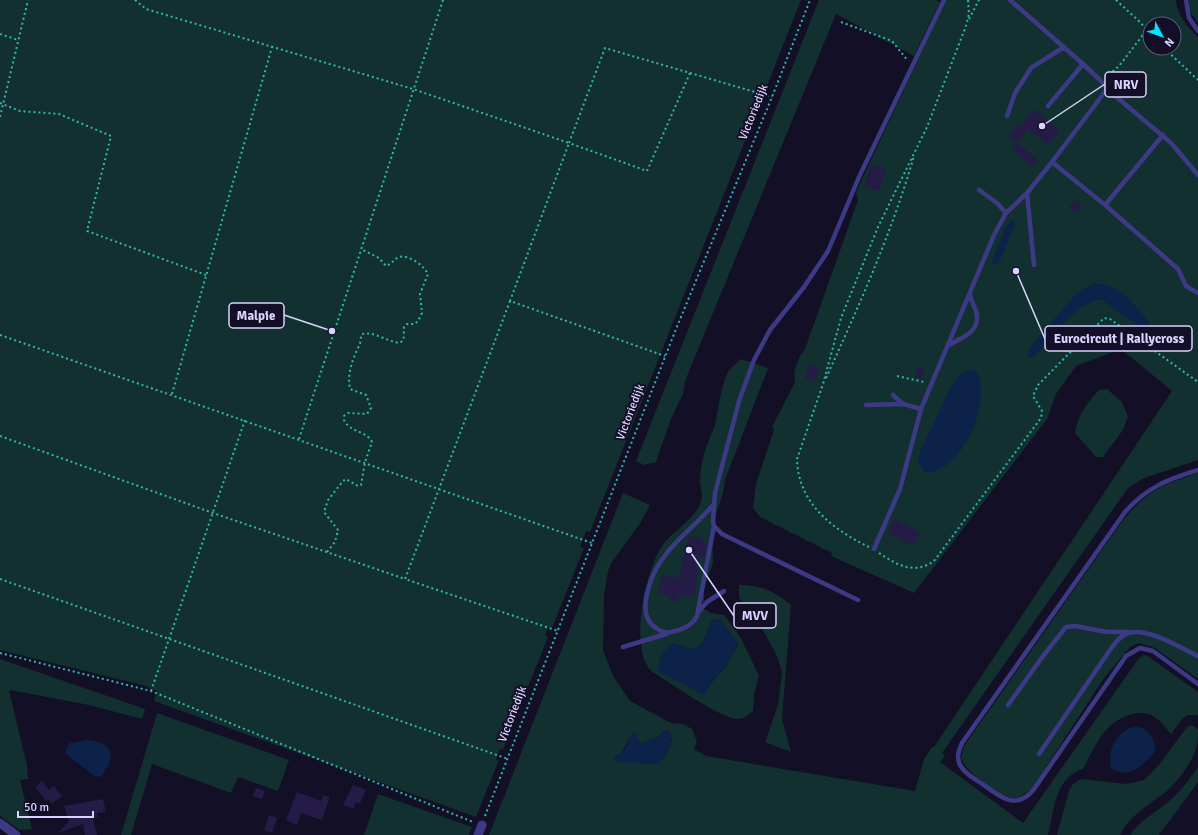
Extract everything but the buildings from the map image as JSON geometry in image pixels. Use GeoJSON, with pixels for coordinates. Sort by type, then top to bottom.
{"type":"FeatureCollection","features":[{"type":"Feature","properties":{"kind":"street"},"geometry":{"type":"LineString","coordinates":[[0,823],[16,835]]}},
{"type":"Feature","properties":{"kind":"street"},"geometry":{"type":"LineString","coordinates":[[478,835],[482,825]]}},
{"type":"Feature","properties":{"kind":"lane"},"geometry":{"type":"LineString","coordinates":[[623,647],[687,626],[695,620],[698,613],[714,526],[712,521],[714,504],[739,401],[754,360],[770,330],[804,287],[828,251],[859,177],[944,0]]}},
{"type":"Feature","properties":{"kind":"lane"},"geometry":{"type":"LineString","coordinates":[[1010,0],[1102,81],[1107,89],[1179,150],[1194,173],[1198,175]]}},
{"type":"Feature","properties":{"kind":"lane"},"geometry":{"type":"LineString","coordinates":[[1186,0],[1189,18],[1198,31]]}},
{"type":"Feature","properties":{"kind":"lane"},"geometry":{"type":"LineString","coordinates":[[1007,116],[1015,93],[1031,68],[1064,47]]}},
{"type":"Feature","properties":{"kind":"lane"},"geometry":{"type":"LineString","coordinates":[[1048,106],[1083,64]]}},
{"type":"Feature","properties":{"kind":"lane"},"geometry":{"type":"LineString","coordinates":[[874,549],[900,489],[921,409],[994,235],[1006,214],[1027,193],[1107,89]]}},
{"type":"Feature","properties":{"kind":"lane"},"geometry":{"type":"LineString","coordinates":[[1105,205],[1163,136]]}},
{"type":"Feature","properties":{"kind":"lane"},"geometry":{"type":"LineString","coordinates":[[1052,162],[1105,205],[1178,270],[1186,286],[1198,293]]}},
{"type":"Feature","properties":{"kind":"lane"},"geometry":{"type":"LineString","coordinates":[[979,190],[997,203],[1006,214]]}},
{"type":"Feature","properties":{"kind":"lane"},"geometry":{"type":"LineString","coordinates":[[1027,193],[1034,265]]}},
{"type":"Feature","properties":{"kind":"lane"},"geometry":{"type":"LineString","coordinates":[[945,349],[952,343],[969,334],[976,326],[977,315],[971,300],[971,290]]}},
{"type":"Feature","properties":{"kind":"lane"},"geometry":{"type":"LineString","coordinates":[[893,395],[903,404]]}},
{"type":"Feature","properties":{"kind":"lane"},"geometry":{"type":"LineString","coordinates":[[866,405],[903,404],[921,409]]}},
{"type":"Feature","properties":{"kind":"lane"},"geometry":{"type":"LineString","coordinates":[[1198,470],[1155,486],[1140,496],[1125,512],[962,743],[958,754],[960,765],[967,774],[1000,797],[1013,801],[1023,799],[1034,789],[1126,656],[1140,648],[1154,651],[1198,684]]}},
{"type":"Feature","properties":{"kind":"lane"},"geometry":{"type":"LineString","coordinates":[[667,633],[654,627],[648,621],[646,614],[649,587],[658,565],[673,545],[702,519],[714,504]]}},
{"type":"Feature","properties":{"kind":"lane"},"geometry":{"type":"LineString","coordinates":[[714,526],[730,539],[858,600]]}},
{"type":"Feature","properties":{"kind":"lane"},"geometry":{"type":"LineString","coordinates":[[698,613],[707,602],[724,591]]}},
{"type":"Feature","properties":{"kind":"lane"},"geometry":{"type":"LineString","coordinates":[[1008,706],[1043,656],[1066,627],[1075,626],[1107,632],[1133,632],[1154,636],[1198,656]]}},
{"type":"Feature","properties":{"kind":"lane"},"geometry":{"type":"LineString","coordinates":[[1039,754],[1112,647],[1123,636],[1133,632]]}},
{"type":"Feature","properties":{"kind":"path"},"geometry":{"type":"LineString","coordinates":[[0,117],[28,0]]}},
{"type":"Feature","properties":{"kind":"path"},"geometry":{"type":"LineString","coordinates":[[135,0],[146,9],[413,89],[569,142],[647,171],[690,73]]}},
{"type":"Feature","properties":{"kind":"path"},"geometry":{"type":"LineString","coordinates":[[299,439],[443,0]]}},
{"type":"Feature","properties":{"kind":"path","name":"Victoriedijk"},"geometry":{"type":"LineString","coordinates":[[482,825],[665,356],[772,97],[810,0]]}},
{"type":"Feature","properties":{"kind":"path"},"geometry":{"type":"LineString","coordinates":[[966,26],[969,14],[968,0]]}},
{"type":"Feature","properties":{"kind":"path"},"geometry":{"type":"LineString","coordinates":[[823,384],[837,331],[847,303],[878,227],[927,127],[966,26],[979,0]]}},
{"type":"Feature","properties":{"kind":"path"},"geometry":{"type":"LineString","coordinates":[[1116,0],[1142,25]]}},
{"type":"Feature","properties":{"kind":"path"},"geometry":{"type":"LineString","coordinates":[[841,22],[892,42],[912,67]]}},
{"type":"Feature","properties":{"kind":"path"},"geometry":{"type":"LineString","coordinates":[[0,34],[18,40]]}},
{"type":"Feature","properties":{"kind":"path"},"geometry":{"type":"LineString","coordinates":[[1102,81],[1119,66],[1142,37]]}},
{"type":"Feature","properties":{"kind":"path"},"geometry":{"type":"LineString","coordinates":[[172,394],[272,47]]}},
{"type":"Feature","properties":{"kind":"path"},"geometry":{"type":"LineString","coordinates":[[405,579],[605,48],[772,97]]}},
{"type":"Feature","properties":{"kind":"path"},"geometry":{"type":"LineString","coordinates":[[1172,56],[1198,80]]}},
{"type":"Feature","properties":{"kind":"path"},"geometry":{"type":"LineString","coordinates":[[0,103],[20,111],[59,114],[111,136],[87,231],[206,275]]}},
{"type":"Feature","properties":{"kind":"path"},"geometry":{"type":"LineString","coordinates":[[916,150],[900,204],[843,341],[823,384],[800,446],[797,459],[797,470],[804,489],[822,517],[859,542],[874,549],[892,562],[908,568],[922,568],[934,561],[1041,418],[1042,411],[1033,396],[1035,389],[1104,318],[1110,319],[1198,382]]}},
{"type":"Feature","properties":{"kind":"path"},"geometry":{"type":"LineString","coordinates":[[327,552],[338,536],[338,530],[324,512],[325,506],[346,479],[358,486],[361,485],[365,462],[372,442],[370,438],[348,427],[344,420],[344,416],[348,412],[363,415],[367,414],[371,408],[366,395],[350,389],[348,382],[352,359],[359,346],[362,334],[372,334],[396,343],[403,341],[405,338],[404,327],[407,324],[415,324],[421,317],[420,294],[428,274],[419,264],[407,258],[398,257],[386,266],[379,258],[368,254],[361,249]]}},
{"type":"Feature","properties":{"kind":"path"},"geometry":{"type":"LineString","coordinates":[[510,301],[665,356]]}},
{"type":"Feature","properties":{"kind":"path"},"geometry":{"type":"LineString","coordinates":[[0,335],[172,394],[592,543]]}},
{"type":"Feature","properties":{"kind":"path"},"geometry":{"type":"LineString","coordinates":[[897,376],[932,384]]}},
{"type":"Feature","properties":{"kind":"path"},"geometry":{"type":"LineString","coordinates":[[151,691],[245,420]]}},
{"type":"Feature","properties":{"kind":"path"},"geometry":{"type":"LineString","coordinates":[[0,436],[213,513],[558,631]]}},
{"type":"Feature","properties":{"kind":"path"},"geometry":{"type":"LineString","coordinates":[[0,579],[508,759]]}},
{"type":"Feature","properties":{"kind":"path"},"geometry":{"type":"LineString","coordinates":[[0,653],[151,691],[482,825]]}},
{"type":"Feature","properties":{"kind":"green space"},"geometry":{"type":"Polygon","coordinates":[[[0,0],[801,0],[590,532],[586,531],[580,547],[584,548],[552,628],[548,627],[545,635],[548,637],[503,750],[500,749],[496,759],[499,760],[476,817],[154,701],[157,691],[146,686],[0,650],[0,0]]]}},
{"type":"Feature","properties":{"kind":"green space"},"geometry":{"type":"Polygon","coordinates":[[[819,0],[936,0],[940,2],[914,56],[836,14],[685,381],[683,394],[670,421],[656,462],[644,465],[636,461],[819,0]]]}},
{"type":"Feature","properties":{"kind":"green space"},"geometry":{"type":"Polygon","coordinates":[[[946,0],[1176,0],[1180,16],[1142,16],[1142,56],[1182,56],[1182,19],[1198,37],[1198,460],[1144,478],[1128,488],[942,753],[945,756],[940,762],[1023,823],[1139,658],[1144,655],[1149,657],[1198,692],[1198,715],[1188,715],[1183,718],[1171,734],[1153,716],[1141,713],[1128,715],[1111,725],[1100,738],[1083,769],[1074,773],[1061,787],[1054,806],[1048,835],[489,835],[623,493],[650,505],[641,522],[612,562],[608,571],[604,595],[603,650],[613,676],[630,701],[671,723],[683,724],[692,729],[697,741],[694,749],[706,756],[915,791],[924,759],[932,747],[934,747],[1172,391],[1121,349],[1076,366],[1056,394],[1047,419],[914,593],[831,556],[832,553],[760,517],[753,508],[756,484],[774,430],[772,427],[795,382],[794,372],[799,358],[805,349],[858,200],[856,192],[946,0]],[[664,730],[657,738],[642,744],[629,738],[622,753],[615,757],[617,762],[636,762],[645,764],[664,758],[672,741],[670,732],[664,730]]]}},
{"type":"Feature","properties":{"kind":"green space"},"geometry":{"type":"Polygon","coordinates":[[[1189,0],[1198,0],[1198,23],[1189,10],[1189,0]]]}},
{"type":"Feature","properties":{"kind":"green space"},"geometry":{"type":"Polygon","coordinates":[[[741,359],[768,368],[725,480],[723,493],[712,526],[713,563],[704,588],[704,602],[697,605],[711,613],[724,615],[741,638],[759,676],[754,694],[753,711],[744,718],[737,719],[729,717],[706,706],[651,671],[644,660],[640,628],[645,590],[656,558],[666,541],[699,507],[702,495],[700,483],[701,468],[715,425],[722,389],[728,372],[741,359]],[[720,619],[711,621],[703,643],[693,650],[673,643],[704,695],[713,681],[727,665],[738,644],[720,619]]]}},
{"type":"Feature","properties":{"kind":"green space"},"geometry":{"type":"Polygon","coordinates":[[[1107,389],[1122,402],[1128,417],[1123,430],[1103,457],[1096,457],[1075,433],[1081,415],[1087,405],[1099,390],[1107,389]]]}},
{"type":"Feature","properties":{"kind":"green space"},"geometry":{"type":"Polygon","coordinates":[[[1198,473],[1198,679],[1155,648],[1139,643],[1130,647],[1104,678],[1033,787],[1023,795],[1015,798],[1006,796],[991,788],[975,776],[964,764],[961,758],[964,746],[1132,509],[1157,489],[1174,481],[1198,473]]]}},
{"type":"Feature","properties":{"kind":"green space"},"geometry":{"type":"Polygon","coordinates":[[[739,585],[754,586],[767,590],[779,596],[791,605],[782,719],[791,752],[765,742],[778,705],[782,672],[777,656],[756,617],[739,598],[739,585]]]}},
{"type":"Feature","properties":{"kind":"green space"},"geometry":{"type":"Polygon","coordinates":[[[0,659],[145,709],[142,719],[89,705],[9,691],[27,765],[28,779],[20,780],[32,829],[19,830],[0,816],[0,659]]]}},
{"type":"Feature","properties":{"kind":"green space"},"geometry":{"type":"Polygon","coordinates":[[[157,713],[289,760],[278,791],[238,777],[231,793],[152,764],[131,835],[121,835],[157,713]]]}},
{"type":"Feature","properties":{"kind":"green space"},"geometry":{"type":"Polygon","coordinates":[[[1191,725],[1198,729],[1198,741],[1193,757],[1186,768],[1178,780],[1169,789],[1142,809],[1130,821],[1120,835],[1057,835],[1069,791],[1073,784],[1081,779],[1126,784],[1144,780],[1158,766],[1187,727],[1191,725]]]}},
{"type":"Feature","properties":{"kind":"green space"},"geometry":{"type":"Polygon","coordinates":[[[1198,767],[1198,782],[1159,835],[1130,835],[1143,821],[1176,794],[1198,767]]]}},
{"type":"Feature","properties":{"kind":"green space"},"geometry":{"type":"Polygon","coordinates":[[[378,794],[472,827],[469,835],[364,835],[378,794]]]}},
{"type":"Feature","properties":{"kind":"water"},"geometry":{"type":"Polygon","coordinates":[[[1013,219],[1015,223],[1000,260],[997,264],[993,265],[992,261],[1005,228],[1013,219]]]}},
{"type":"Feature","properties":{"kind":"water"},"geometry":{"type":"Polygon","coordinates":[[[1094,284],[1102,284],[1111,287],[1126,296],[1150,323],[1146,330],[1102,300],[1093,301],[1084,306],[1066,321],[1035,356],[1031,358],[1028,357],[1030,348],[1073,297],[1081,290],[1094,284]]]}},
{"type":"Feature","properties":{"kind":"water"},"geometry":{"type":"Polygon","coordinates":[[[972,370],[977,372],[981,385],[981,400],[978,416],[972,432],[964,446],[953,459],[942,468],[929,473],[924,471],[918,462],[920,452],[953,383],[961,374],[972,370]]]}},
{"type":"Feature","properties":{"kind":"water"},"geometry":{"type":"Polygon","coordinates":[[[720,619],[738,644],[727,665],[713,681],[704,695],[657,671],[661,654],[673,643],[693,650],[703,643],[711,621],[720,619]]]}},
{"type":"Feature","properties":{"kind":"water"},"geometry":{"type":"Polygon","coordinates":[[[1136,726],[1148,731],[1154,741],[1156,750],[1147,761],[1136,769],[1124,773],[1118,772],[1111,768],[1110,761],[1112,747],[1119,736],[1129,728],[1136,726]]]}},
{"type":"Feature","properties":{"kind":"water"},"geometry":{"type":"Polygon","coordinates":[[[664,730],[670,732],[671,736],[669,750],[664,758],[657,764],[617,762],[614,760],[615,757],[622,753],[625,749],[633,732],[637,733],[638,741],[642,744],[651,739],[657,738],[664,730]]]}},
{"type":"Feature","properties":{"kind":"water"},"geometry":{"type":"Polygon","coordinates":[[[87,740],[103,744],[108,747],[110,751],[111,756],[109,762],[101,777],[94,776],[66,754],[66,749],[70,743],[87,740]]]}},
{"type":"Feature","properties":{"kind":"place","name":"NRV"},"geometry":{"type":"Point","coordinates":[1042,126]}},
{"type":"Feature","properties":{"kind":"place","name":"Eurocircuit | Rallycross"},"geometry":{"type":"Point","coordinates":[1016,271]}},
{"type":"Feature","properties":{"kind":"place","name":"Malpie"},"geometry":{"type":"Point","coordinates":[332,331]}},
{"type":"Feature","properties":{"kind":"place","name":"MVV"},"geometry":{"type":"Point","coordinates":[689,550]}}]}
